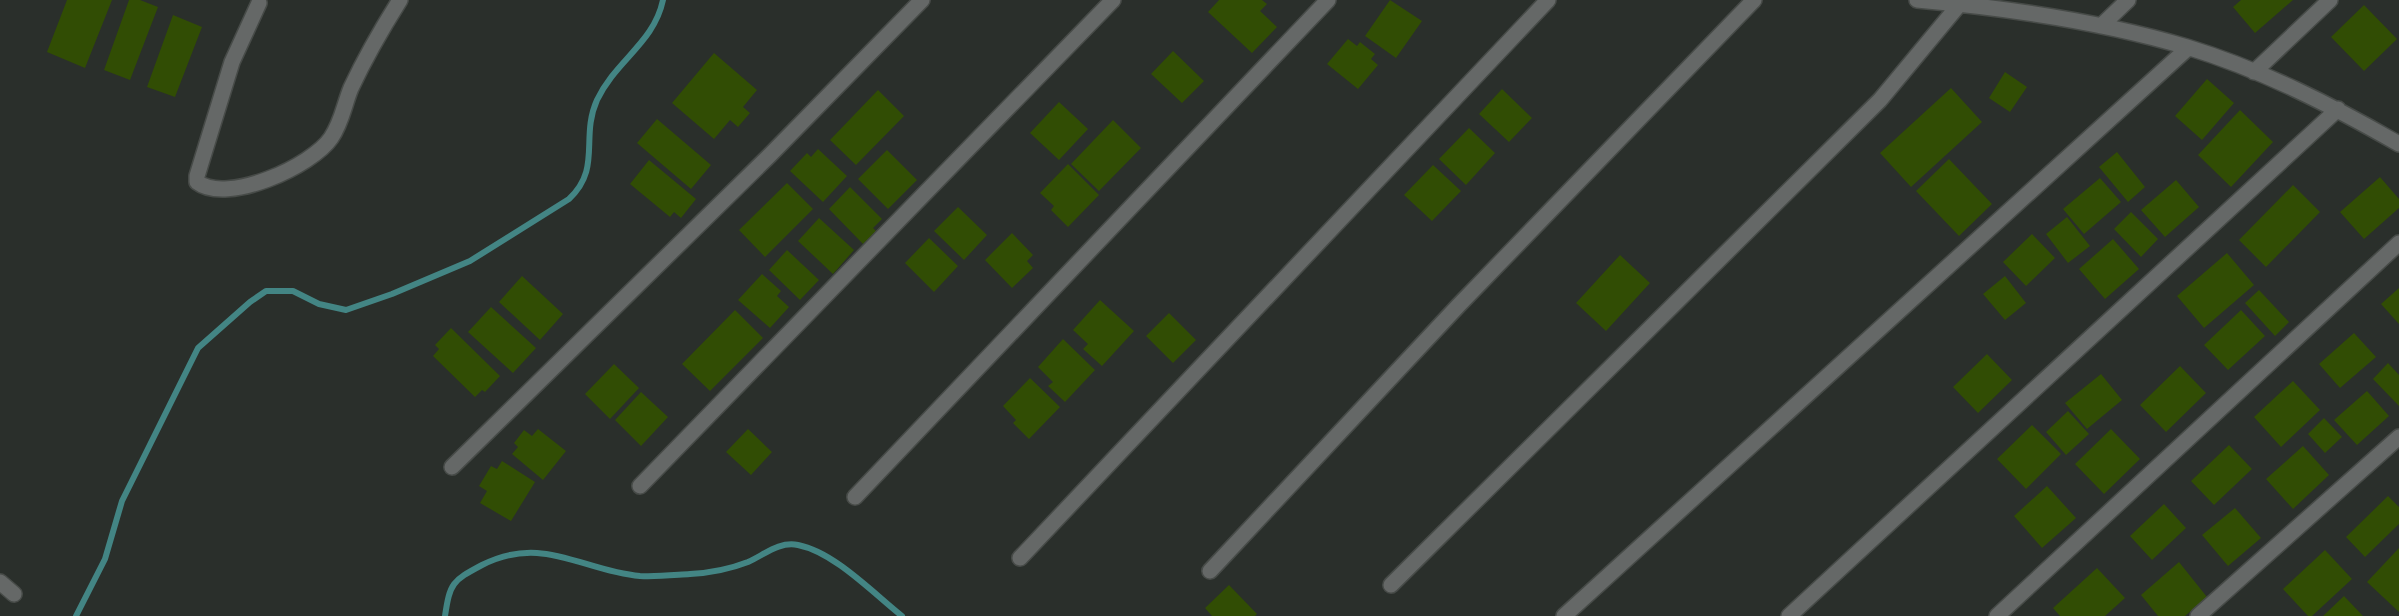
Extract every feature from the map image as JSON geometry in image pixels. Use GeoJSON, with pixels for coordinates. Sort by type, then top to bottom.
{"type":"FeatureCollection","features":[{"type":"Feature","properties":{"kind":"street"},"geometry":{"type":"LineString","coordinates":[[259,3],[231,62],[197,176],[196,182],[203,187],[216,190],[259,184],[300,162],[330,141],[342,120],[349,92],[370,46],[400,0]]}},
{"type":"Feature","properties":{"kind":"street"},"geometry":{"type":"LineString","coordinates":[[452,466],[770,155],[922,0]]}},
{"type":"Feature","properties":{"kind":"street"},"geometry":{"type":"LineString","coordinates":[[640,486],[1113,0]]}},
{"type":"Feature","properties":{"kind":"street"},"geometry":{"type":"LineString","coordinates":[[855,497],[1328,0]]}},
{"type":"Feature","properties":{"kind":"street"},"geometry":{"type":"LineString","coordinates":[[1020,558],[1548,0]]}},
{"type":"Feature","properties":{"kind":"street"},"geometry":{"type":"LineString","coordinates":[[1210,571],[1458,306],[1754,0]]}},
{"type":"Feature","properties":{"kind":"street"},"geometry":{"type":"LineString","coordinates":[[1917,0],[1961,3],[2101,26],[2188,48],[2254,72],[2396,137]]}},
{"type":"Feature","properties":{"kind":"street"},"geometry":{"type":"LineString","coordinates":[[2101,26],[2128,0]]}},
{"type":"Feature","properties":{"kind":"street"},"geometry":{"type":"LineString","coordinates":[[2254,72],[2330,0]]}},
{"type":"Feature","properties":{"kind":"street"},"geometry":{"type":"LineString","coordinates":[[1391,585],[1880,100],[1961,3]]}},
{"type":"Feature","properties":{"kind":"street"},"geometry":{"type":"LineString","coordinates":[[1564,616],[2188,48]]}},
{"type":"Feature","properties":{"kind":"street"},"geometry":{"type":"LineString","coordinates":[[1789,616],[2338,109]]}},
{"type":"Feature","properties":{"kind":"street"},"geometry":{"type":"LineString","coordinates":[[1997,616],[2399,243]]}},
{"type":"Feature","properties":{"kind":"street"},"geometry":{"type":"LineString","coordinates":[[2198,616],[2399,437]]}},
{"type":"Feature","properties":{"kind":"street"},"geometry":{"type":"LineString","coordinates":[[0,582],[14,594]]}},
{"type":"Feature","properties":{"kind":"building"},"geometry":{"type":"Polygon","coordinates":[[[67,0],[112,0],[85,68],[47,52],[67,0]]]}},
{"type":"Feature","properties":{"kind":"building"},"geometry":{"type":"Polygon","coordinates":[[[129,0],[140,0],[158,7],[130,80],[104,70],[129,0]]]}},
{"type":"Feature","properties":{"kind":"building"},"geometry":{"type":"Polygon","coordinates":[[[1219,0],[1262,0],[1267,4],[1260,11],[1277,27],[1252,53],[1208,12],[1219,0]]]}},
{"type":"Feature","properties":{"kind":"building"},"geometry":{"type":"Polygon","coordinates":[[[1390,0],[1422,21],[1396,58],[1365,36],[1390,0]]]}},
{"type":"Feature","properties":{"kind":"building"},"geometry":{"type":"Polygon","coordinates":[[[2241,0],[2293,0],[2255,33],[2233,7],[2241,0]]]}},
{"type":"Feature","properties":{"kind":"building"},"geometry":{"type":"Polygon","coordinates":[[[2364,5],[2397,39],[2364,71],[2331,37],[2364,5]]]}},
{"type":"Feature","properties":{"kind":"building"},"geometry":{"type":"Polygon","coordinates":[[[173,15],[202,27],[175,97],[147,87],[173,15]]]}},
{"type":"Feature","properties":{"kind":"building"},"geometry":{"type":"Polygon","coordinates":[[[1348,39],[1357,46],[1360,42],[1375,54],[1371,59],[1378,65],[1358,89],[1327,64],[1348,39]]]}},
{"type":"Feature","properties":{"kind":"building"},"geometry":{"type":"Polygon","coordinates":[[[1173,51],[1204,81],[1182,103],[1151,74],[1173,51]]]}},
{"type":"Feature","properties":{"kind":"building"},"geometry":{"type":"Polygon","coordinates":[[[714,53],[757,90],[743,107],[750,113],[738,127],[730,120],[714,139],[672,103],[714,53]]]}},
{"type":"Feature","properties":{"kind":"building"},"geometry":{"type":"Polygon","coordinates":[[[2005,72],[2027,87],[2010,112],[1989,98],[2005,72]]]}},
{"type":"Feature","properties":{"kind":"building"},"geometry":{"type":"Polygon","coordinates":[[[2207,79],[2234,103],[2202,140],[2175,116],[2207,79]]]}},
{"type":"Feature","properties":{"kind":"building"},"geometry":{"type":"Polygon","coordinates":[[[1951,88],[1982,122],[1911,187],[1880,153],[1951,88]]]}},
{"type":"Feature","properties":{"kind":"building"},"geometry":{"type":"Polygon","coordinates":[[[1502,89],[1532,118],[1509,142],[1479,114],[1502,89]]]}},
{"type":"Feature","properties":{"kind":"building"},"geometry":{"type":"Polygon","coordinates":[[[878,90],[904,116],[856,165],[830,140],[878,90]]]}},
{"type":"Feature","properties":{"kind":"building"},"geometry":{"type":"Polygon","coordinates":[[[1059,102],[1088,129],[1059,160],[1030,133],[1059,102]]]}},
{"type":"Feature","properties":{"kind":"building"},"geometry":{"type":"Polygon","coordinates":[[[2240,110],[2273,142],[2231,187],[2198,155],[2240,110]]]}},
{"type":"Feature","properties":{"kind":"building"},"geometry":{"type":"Polygon","coordinates":[[[657,119],[711,165],[691,189],[637,143],[657,119]]]}},
{"type":"Feature","properties":{"kind":"building"},"geometry":{"type":"Polygon","coordinates":[[[1113,120],[1141,148],[1099,191],[1071,164],[1113,120]]]}},
{"type":"Feature","properties":{"kind":"building"},"geometry":{"type":"Polygon","coordinates":[[[1469,128],[1495,153],[1466,185],[1439,159],[1469,128]]]}},
{"type":"Feature","properties":{"kind":"building"},"geometry":{"type":"Polygon","coordinates":[[[818,149],[847,176],[823,202],[790,171],[807,153],[811,157],[818,149]]]}},
{"type":"Feature","properties":{"kind":"building"},"geometry":{"type":"Polygon","coordinates":[[[887,150],[917,180],[888,209],[858,179],[887,150]]]}},
{"type":"Feature","properties":{"kind":"building"},"geometry":{"type":"Polygon","coordinates":[[[2117,152],[2145,187],[2128,202],[2099,167],[2117,152]]]}},
{"type":"Feature","properties":{"kind":"building"},"geometry":{"type":"Polygon","coordinates":[[[1949,159],[1992,204],[1959,236],[1916,191],[1949,159]]]}},
{"type":"Feature","properties":{"kind":"building"},"geometry":{"type":"Polygon","coordinates":[[[649,160],[696,199],[681,218],[674,212],[670,217],[630,184],[649,160]]]}},
{"type":"Feature","properties":{"kind":"building"},"geometry":{"type":"Polygon","coordinates":[[[1068,164],[1099,195],[1068,227],[1051,210],[1054,206],[1040,193],[1068,164]]]}},
{"type":"Feature","properties":{"kind":"building"},"geometry":{"type":"Polygon","coordinates":[[[1433,165],[1461,191],[1432,221],[1404,195],[1433,165]]]}},
{"type":"Feature","properties":{"kind":"building"},"geometry":{"type":"Polygon","coordinates":[[[2380,177],[2399,199],[2399,208],[2364,239],[2340,212],[2380,177]]]}},
{"type":"Feature","properties":{"kind":"building"},"geometry":{"type":"Polygon","coordinates":[[[2100,178],[2121,202],[2084,234],[2063,209],[2100,178]]]}},
{"type":"Feature","properties":{"kind":"building"},"geometry":{"type":"Polygon","coordinates":[[[2176,180],[2199,207],[2165,237],[2141,210],[2176,180]]]}},
{"type":"Feature","properties":{"kind":"building"},"geometry":{"type":"Polygon","coordinates":[[[787,183],[813,209],[765,257],[739,230],[787,183]]]}},
{"type":"Feature","properties":{"kind":"building"},"geometry":{"type":"Polygon","coordinates":[[[2293,185],[2320,212],[2266,267],[2239,240],[2293,185]]]}},
{"type":"Feature","properties":{"kind":"building"},"geometry":{"type":"Polygon","coordinates":[[[850,187],[882,219],[873,228],[876,231],[863,244],[829,209],[850,187]]]}},
{"type":"Feature","properties":{"kind":"building"},"geometry":{"type":"Polygon","coordinates":[[[958,207],[987,235],[964,260],[934,231],[958,207]]]}},
{"type":"Feature","properties":{"kind":"building"},"geometry":{"type":"Polygon","coordinates":[[[2131,212],[2158,239],[2141,257],[2114,229],[2131,212]]]}},
{"type":"Feature","properties":{"kind":"building"},"geometry":{"type":"Polygon","coordinates":[[[2067,217],[2090,246],[2068,263],[2046,234],[2067,217]]]}},
{"type":"Feature","properties":{"kind":"building"},"geometry":{"type":"Polygon","coordinates":[[[819,218],[854,250],[833,274],[798,241],[819,218]]]}},
{"type":"Feature","properties":{"kind":"building"},"geometry":{"type":"Polygon","coordinates":[[[1012,233],[1033,255],[1027,261],[1033,268],[1012,288],[985,260],[1012,233]]]}},
{"type":"Feature","properties":{"kind":"building"},"geometry":{"type":"Polygon","coordinates":[[[2032,234],[2055,258],[2026,286],[2003,262],[2032,234]]]}},
{"type":"Feature","properties":{"kind":"building"},"geometry":{"type":"Polygon","coordinates":[[[929,238],[958,266],[934,292],[905,263],[929,238]]]}},
{"type":"Feature","properties":{"kind":"building"},"geometry":{"type":"Polygon","coordinates":[[[2113,239],[2139,269],[2105,299],[2079,269],[2113,239]]]}},
{"type":"Feature","properties":{"kind":"building"},"geometry":{"type":"Polygon","coordinates":[[[787,250],[819,280],[800,300],[769,270],[787,250]]]}},
{"type":"Feature","properties":{"kind":"building"},"geometry":{"type":"Polygon","coordinates":[[[2227,253],[2254,285],[2204,328],[2177,296],[2227,253]]]}},
{"type":"Feature","properties":{"kind":"building"},"geometry":{"type":"Polygon","coordinates":[[[1620,255],[1650,283],[1606,331],[1576,303],[1620,255]]]}},
{"type":"Feature","properties":{"kind":"building"},"geometry":{"type":"Polygon","coordinates":[[[762,274],[781,291],[777,296],[789,307],[770,328],[738,300],[762,274]]]}},
{"type":"Feature","properties":{"kind":"building"},"geometry":{"type":"Polygon","coordinates":[[[522,276],[563,314],[540,340],[499,302],[522,276]]]}},
{"type":"Feature","properties":{"kind":"building"},"geometry":{"type":"Polygon","coordinates":[[[2005,276],[2026,303],[2005,320],[1983,294],[2005,276]]]}},
{"type":"Feature","properties":{"kind":"building"},"geometry":{"type":"Polygon","coordinates":[[[2399,288],[2399,324],[2381,304],[2399,288]]]}},
{"type":"Feature","properties":{"kind":"building"},"geometry":{"type":"Polygon","coordinates":[[[2259,290],[2289,322],[2275,336],[2245,303],[2259,290]]]}},
{"type":"Feature","properties":{"kind":"building"},"geometry":{"type":"Polygon","coordinates":[[[1100,300],[1134,331],[1102,366],[1083,349],[1088,344],[1073,330],[1100,300]]]}},
{"type":"Feature","properties":{"kind":"building"},"geometry":{"type":"Polygon","coordinates":[[[491,307],[536,348],[513,373],[468,332],[491,307]]]}},
{"type":"Feature","properties":{"kind":"building"},"geometry":{"type":"Polygon","coordinates":[[[735,310],[763,338],[710,391],[682,364],[735,310]]]}},
{"type":"Feature","properties":{"kind":"building"},"geometry":{"type":"Polygon","coordinates":[[[2241,310],[2265,336],[2228,370],[2204,345],[2241,310]]]}},
{"type":"Feature","properties":{"kind":"building"},"geometry":{"type":"Polygon","coordinates":[[[1169,313],[1196,340],[1173,363],[1146,336],[1169,313]]]}},
{"type":"Feature","properties":{"kind":"building"},"geometry":{"type":"Polygon","coordinates":[[[451,328],[500,376],[485,392],[482,390],[475,397],[433,356],[439,349],[435,345],[451,328]]]}},
{"type":"Feature","properties":{"kind":"building"},"geometry":{"type":"Polygon","coordinates":[[[2354,333],[2376,357],[2340,388],[2319,364],[2354,333]]]}},
{"type":"Feature","properties":{"kind":"building"},"geometry":{"type":"Polygon","coordinates":[[[1063,339],[1095,370],[1065,402],[1048,386],[1053,382],[1038,367],[1063,339]]]}},
{"type":"Feature","properties":{"kind":"building"},"geometry":{"type":"Polygon","coordinates":[[[1987,354],[2012,380],[1978,413],[1953,387],[1987,354]]]}},
{"type":"Feature","properties":{"kind":"building"},"geometry":{"type":"Polygon","coordinates":[[[2388,363],[2399,375],[2399,406],[2373,379],[2388,363]]]}},
{"type":"Feature","properties":{"kind":"building"},"geometry":{"type":"Polygon","coordinates":[[[614,364],[639,388],[610,419],[585,394],[614,364]]]}},
{"type":"Feature","properties":{"kind":"building"},"geometry":{"type":"Polygon","coordinates":[[[2180,366],[2206,393],[2166,432],[2140,405],[2180,366]]]}},
{"type":"Feature","properties":{"kind":"building"},"geometry":{"type":"Polygon","coordinates":[[[2101,374],[2122,400],[2087,429],[2065,403],[2101,374]]]}},
{"type":"Feature","properties":{"kind":"building"},"geometry":{"type":"Polygon","coordinates":[[[1030,378],[1060,407],[1029,439],[1013,423],[1016,420],[1003,406],[1030,378]]]}},
{"type":"Feature","properties":{"kind":"building"},"geometry":{"type":"Polygon","coordinates":[[[2293,381],[2320,410],[2281,447],[2254,417],[2293,381]]]}},
{"type":"Feature","properties":{"kind":"building"},"geometry":{"type":"Polygon","coordinates":[[[2367,391],[2389,416],[2357,445],[2334,420],[2367,391]]]}},
{"type":"Feature","properties":{"kind":"building"},"geometry":{"type":"Polygon","coordinates":[[[641,392],[668,417],[641,446],[615,420],[641,392]]]}},
{"type":"Feature","properties":{"kind":"building"},"geometry":{"type":"Polygon","coordinates":[[[2068,411],[2089,434],[2066,455],[2046,432],[2068,411]]]}},
{"type":"Feature","properties":{"kind":"building"},"geometry":{"type":"Polygon","coordinates":[[[2324,418],[2342,437],[2325,453],[2308,434],[2324,418]]]}},
{"type":"Feature","properties":{"kind":"building"},"geometry":{"type":"Polygon","coordinates":[[[2032,425],[2061,454],[2026,489],[1997,459],[2032,425]]]}},
{"type":"Feature","properties":{"kind":"building"},"geometry":{"type":"Polygon","coordinates":[[[538,429],[566,451],[543,480],[512,454],[518,447],[514,443],[524,430],[532,436],[538,429]]]}},
{"type":"Feature","properties":{"kind":"building"},"geometry":{"type":"Polygon","coordinates":[[[748,429],[772,452],[751,475],[726,452],[748,429]]]}},
{"type":"Feature","properties":{"kind":"building"},"geometry":{"type":"Polygon","coordinates":[[[2111,429],[2140,459],[2104,494],[2075,464],[2111,429]]]}},
{"type":"Feature","properties":{"kind":"building"},"geometry":{"type":"Polygon","coordinates":[[[2229,445],[2252,469],[2214,505],[2191,481],[2229,445]]]}},
{"type":"Feature","properties":{"kind":"building"},"geometry":{"type":"Polygon","coordinates":[[[2303,446],[2329,475],[2293,509],[2266,479],[2303,446]]]}},
{"type":"Feature","properties":{"kind":"building"},"geometry":{"type":"Polygon","coordinates":[[[502,461],[535,482],[511,521],[480,503],[487,491],[479,486],[491,466],[497,469],[502,461]]]}},
{"type":"Feature","properties":{"kind":"building"},"geometry":{"type":"Polygon","coordinates":[[[2047,486],[2076,518],[2042,548],[2014,516],[2047,486]]]}},
{"type":"Feature","properties":{"kind":"building"},"geometry":{"type":"Polygon","coordinates":[[[2388,496],[2399,507],[2399,524],[2365,557],[2346,537],[2388,496]]]}},
{"type":"Feature","properties":{"kind":"building"},"geometry":{"type":"Polygon","coordinates":[[[2164,504],[2186,528],[2152,560],[2130,536],[2164,504]]]}},
{"type":"Feature","properties":{"kind":"building"},"geometry":{"type":"Polygon","coordinates":[[[2235,508],[2261,538],[2228,566],[2202,535],[2235,508]]]}},
{"type":"Feature","properties":{"kind":"building"},"geometry":{"type":"Polygon","coordinates":[[[2399,548],[2399,612],[2367,582],[2399,548]]]}},
{"type":"Feature","properties":{"kind":"building"},"geometry":{"type":"Polygon","coordinates":[[[2325,550],[2352,579],[2312,616],[2308,616],[2283,589],[2325,550]]]}},
{"type":"Feature","properties":{"kind":"building"},"geometry":{"type":"Polygon","coordinates":[[[2179,562],[2207,597],[2185,616],[2158,616],[2141,595],[2179,562]]]}},
{"type":"Feature","properties":{"kind":"building"},"geometry":{"type":"Polygon","coordinates":[[[2097,568],[2125,598],[2105,616],[2060,616],[2053,608],[2097,568]]]}},
{"type":"Feature","properties":{"kind":"building"},"geometry":{"type":"Polygon","coordinates":[[[1229,585],[1257,614],[1255,616],[1212,616],[1205,608],[1229,585]]]}},
{"type":"Feature","properties":{"kind":"building"},"geometry":{"type":"Polygon","coordinates":[[[2344,596],[2363,616],[2323,616],[2344,596]]]}},
{"type":"Feature","properties":{"kind":"waterway"},"geometry":{"type":"LineString","coordinates":[[76,616],[105,559],[122,501],[198,348],[250,302],[266,291],[293,291],[319,304],[346,310],[392,294],[470,261],[569,199],[585,176],[592,114],[597,100],[614,74],[652,28],[663,0]]}},
{"type":"Feature","properties":{"kind":"waterway"},"geometry":{"type":"LineString","coordinates":[[445,616],[451,590],[458,579],[504,556],[524,553],[544,554],[619,573],[659,576],[727,569],[748,562],[772,549],[791,544],[812,549],[839,564],[902,616]]}}]}
